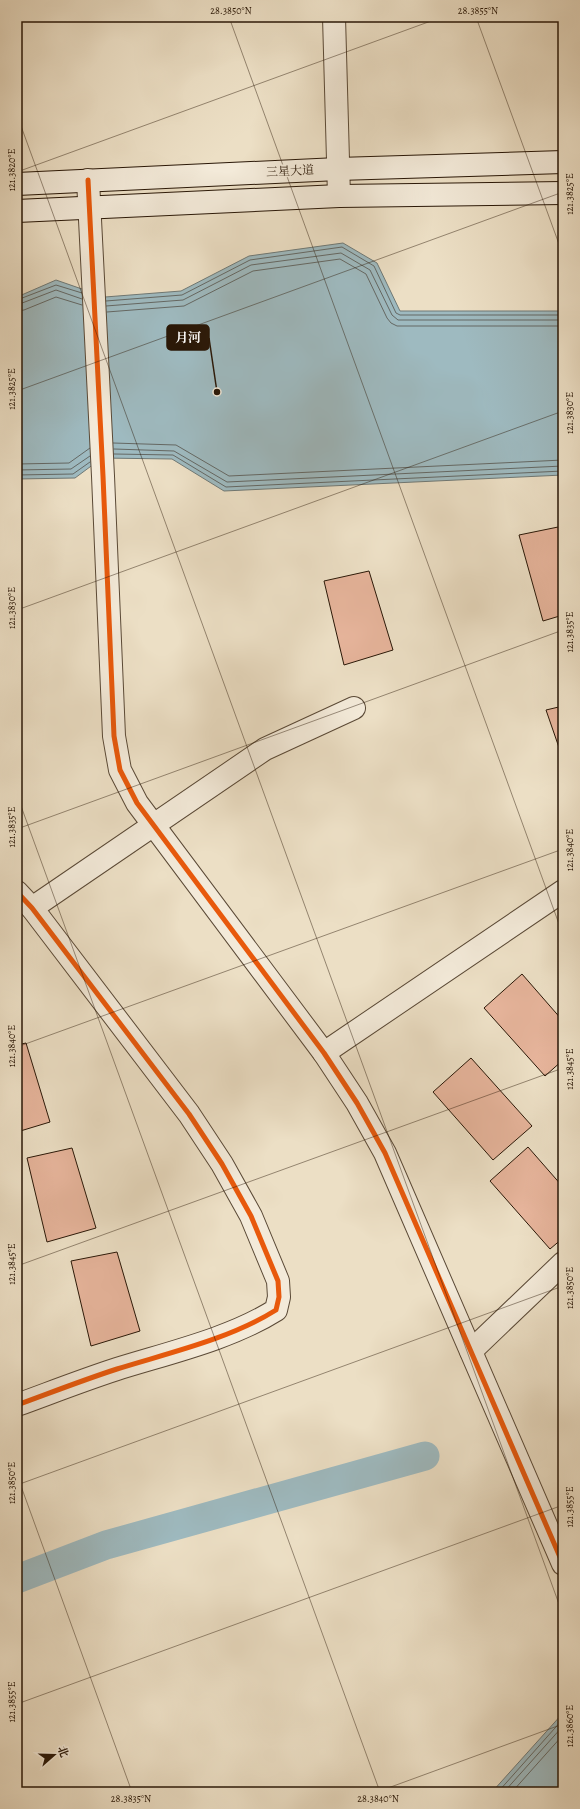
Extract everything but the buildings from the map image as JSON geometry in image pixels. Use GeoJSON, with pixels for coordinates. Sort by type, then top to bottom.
{"type":"FeatureCollection","features":[{"type":"Feature","properties":{"kind":"street"},"geometry":{"type":"LineString","coordinates":[[334,17],[339,196]]}},
{"type":"Feature","properties":{"kind":"street","name":"三星大道"},"geometry":{"type":"LineString","coordinates":[[17,184],[338,169],[563,162]]}},
{"type":"Feature","properties":{"kind":"street"},"geometry":{"type":"LineString","coordinates":[[88,180],[94,276],[114,736],[120,770],[137,803],[324,1053],[357,1103],[385,1153],[563,1564]]}},
{"type":"Feature","properties":{"kind":"street"},"geometry":{"type":"LineString","coordinates":[[17,211],[339,196],[563,193]]}},
{"type":"Feature","properties":{"kind":"street"},"geometry":{"type":"LineString","coordinates":[[32,908],[265,749],[354,708]]}},
{"type":"Feature","properties":{"kind":"street"},"geometry":{"type":"LineString","coordinates":[[324,1053],[563,891]]}},
{"type":"Feature","properties":{"kind":"street"},"geometry":{"type":"LineString","coordinates":[[17,892],[32,908],[189,1114],[222,1164],[250,1216],[278,1281],[279,1297],[276,1310],[264,1317],[205,1342],[115,1370],[17,1405]]}},
{"type":"Feature","properties":{"kind":"street"},"geometry":{"type":"LineString","coordinates":[[471,1351],[563,1263]]}},
{"type":"Feature","properties":{"kind":"water"},"geometry":{"type":"Polygon","coordinates":[[[343,243],[377,263],[400,311],[563,311],[563,475],[224,491],[172,459],[102,458],[75,478],[17,479],[17,297],[56,280],[105,297],[181,291],[249,256],[343,243]]]}},
{"type":"Feature","properties":{"kind":"water"},"geometry":{"type":"Polygon","coordinates":[[[106,1545],[17,1586],[17,1574],[106,1545]]]}},
{"type":"Feature","properties":{"kind":"water"},"geometry":{"type":"Polygon","coordinates":[[[563,1713],[563,1792],[492,1792],[563,1713]]]}},
{"type":"Feature","properties":{"kind":"waterway"},"geometry":{"type":"LineString","coordinates":[[17,1579],[106,1545],[425,1456]]}},
{"type":"Feature","properties":{"kind":"cycle path"},"geometry":{"type":"LineString","coordinates":[[88,180],[114,736],[120,770],[137,803],[324,1053],[357,1103],[385,1153],[563,1564]]}},
{"type":"Feature","properties":{"kind":"cycle path"},"geometry":{"type":"LineString","coordinates":[[17,892],[32,908],[189,1114],[222,1164],[251,1216],[278,1281],[279,1297],[276,1310],[239,1329],[198,1344],[104,1373],[17,1405]]}},
{"type":"Feature","properties":{"kind":"place","name":"月河"},"geometry":{"type":"Point","coordinates":[217,392]}}]}
